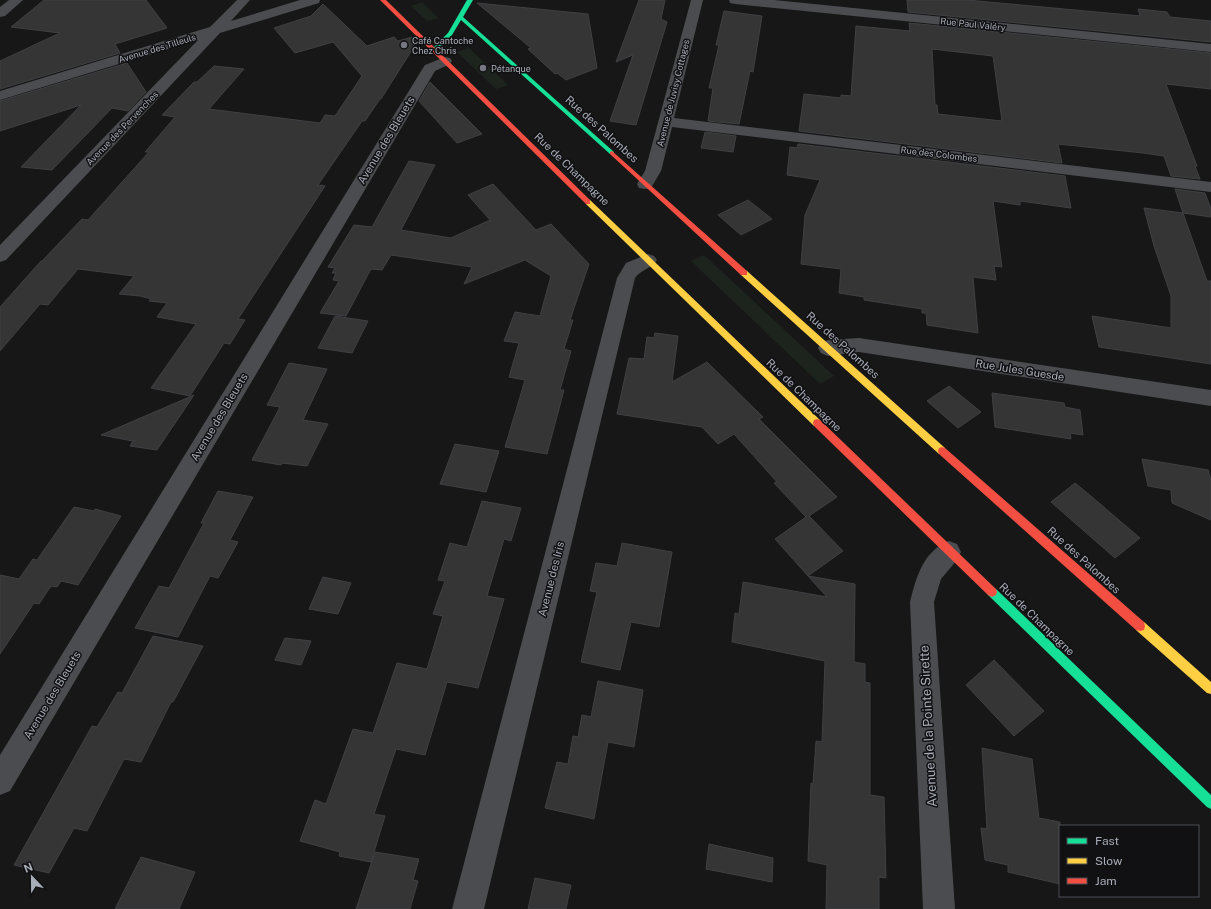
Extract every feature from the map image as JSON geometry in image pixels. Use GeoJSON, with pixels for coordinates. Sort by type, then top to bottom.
{"type":"FeatureCollection","features":[{"type":"Feature","properties":{"kind":"street"},"geometry":{"type":"LineString","coordinates":[[0,13],[17,0]]}},
{"type":"Feature","properties":{"kind":"street","name":"Avenue des Pervenches"},"geometry":{"type":"LineString","coordinates":[[0,256],[244,0]]}},
{"type":"Feature","properties":{"kind":"street","name":"Avenue des Tilleuls"},"geometry":{"type":"LineString","coordinates":[[0,96],[314,0]]}},
{"type":"Feature","properties":{"kind":"street","name":"Rue de Champagne"},"geometry":{"type":"LineString","coordinates":[[383,0],[949,552],[1211,803]]}},
{"type":"Feature","properties":{"kind":"street"},"geometry":{"type":"LineString","coordinates":[[440,56],[442,45],[470,0]]}},
{"type":"Feature","properties":{"kind":"street","name":"Avenue de Juvisy Cottages"},"geometry":{"type":"LineString","coordinates":[[645,184],[653,171],[697,0]]}},
{"type":"Feature","properties":{"kind":"street","name":"Rue Paul Valéry"},"geometry":{"type":"LineString","coordinates":[[735,0],[1211,48]]}},
{"type":"Feature","properties":{"kind":"street","name":"Rue des Palombes"},"geometry":{"type":"LineString","coordinates":[[460,17],[828,348],[1211,689]]}},
{"type":"Feature","properties":{"kind":"street","name":"Avenue des Bleuets"},"geometry":{"type":"LineString","coordinates":[[0,781],[430,68],[440,56]]}},
{"type":"Feature","properties":{"kind":"street","name":"Rue des Colombes"},"geometry":{"type":"LineString","coordinates":[[666,122],[1211,187]]}},
{"type":"Feature","properties":{"kind":"street","name":"Avenue des Iris"},"geometry":{"type":"LineString","coordinates":[[468,909],[626,278],[632,268],[648,260]]}},
{"type":"Feature","properties":{"kind":"street","name":"Rue Jules Guesde"},"geometry":{"type":"LineString","coordinates":[[828,348],[859,345],[1211,398]]}},
{"type":"Feature","properties":{"kind":"street","name":"Avenue de la Pointe Sirette"},"geometry":{"type":"LineString","coordinates":[[938,909],[922,602],[930,573],[949,552]]}},
{"type":"Feature","properties":{"kind":"shaded area"},"geometry":{"type":"Polygon","coordinates":[[[422,2],[438,18],[427,21],[411,6],[422,2]]]}},
{"type":"Feature","properties":{"kind":"shaded area","name":"Pétanque"},"geometry":{"type":"Polygon","coordinates":[[[469,48],[508,85],[496,89],[457,52],[469,48]]]}},
{"type":"Feature","properties":{"kind":"shaded area"},"geometry":{"type":"Polygon","coordinates":[[[704,255],[834,376],[820,384],[691,261],[704,255]]]}},
{"type":"Feature","properties":{"kind":"building"},"geometry":{"type":"Polygon","coordinates":[[[44,0],[146,0],[167,28],[115,44],[120,53],[0,89],[0,61],[60,33],[11,27],[44,0]]]}},
{"type":"Feature","properties":{"kind":"building"},"geometry":{"type":"Polygon","coordinates":[[[639,0],[665,0],[661,19],[667,22],[636,125],[610,121],[633,55],[616,62],[639,0]]]}},
{"type":"Feature","properties":{"kind":"building"},"geometry":{"type":"Polygon","coordinates":[[[907,0],[967,0],[1140,16],[1138,9],[1167,12],[1170,17],[1211,21],[1211,42],[908,12],[907,0]]]}},
{"type":"Feature","properties":{"kind":"building"},"geometry":{"type":"Polygon","coordinates":[[[477,3],[588,14],[597,68],[566,80],[557,73],[555,74],[528,49],[531,48],[477,3]]]}},
{"type":"Feature","properties":{"kind":"building"},"geometry":{"type":"Polygon","coordinates":[[[323,4],[367,46],[394,37],[398,41],[412,37],[417,42],[381,99],[365,121],[362,121],[318,185],[325,186],[238,319],[245,320],[230,344],[224,343],[190,396],[151,388],[196,324],[157,317],[167,303],[149,301],[151,299],[140,296],[119,294],[134,276],[78,269],[48,305],[40,304],[0,351],[0,307],[41,261],[82,219],[88,220],[149,152],[145,152],[175,117],[162,115],[194,82],[197,82],[214,66],[244,69],[209,109],[320,123],[325,115],[335,116],[362,76],[333,42],[295,53],[274,28],[311,16],[323,4]]]}},
{"type":"Feature","properties":{"kind":"building"},"geometry":{"type":"Polygon","coordinates":[[[724,11],[762,16],[753,72],[750,71],[739,124],[708,121],[713,88],[709,88],[719,45],[716,45],[724,11]]]}},
{"type":"Feature","properties":{"kind":"building"},"geometry":{"type":"Polygon","coordinates":[[[909,23],[1211,53],[1211,89],[1166,84],[1197,166],[1195,166],[1200,179],[1171,176],[1164,156],[1143,153],[1058,144],[1062,163],[799,131],[804,94],[841,98],[841,95],[851,96],[856,26],[910,31],[909,23]],[[932,49],[935,105],[937,105],[938,114],[1002,121],[993,56],[932,49]]]}},
{"type":"Feature","properties":{"kind":"building"},"geometry":{"type":"Polygon","coordinates":[[[127,63],[146,92],[128,111],[112,108],[52,170],[21,167],[81,105],[0,131],[0,101],[127,63]]]}},
{"type":"Feature","properties":{"kind":"building"},"geometry":{"type":"Polygon","coordinates":[[[430,82],[482,134],[457,143],[419,101],[430,82]]]}},
{"type":"Feature","properties":{"kind":"building"},"geometry":{"type":"Polygon","coordinates":[[[705,132],[736,136],[733,152],[701,148],[705,132]]]}},
{"type":"Feature","properties":{"kind":"building"},"geometry":{"type":"Polygon","coordinates":[[[798,144],[1065,176],[1071,208],[1020,201],[1020,205],[993,201],[1002,267],[994,266],[996,280],[973,277],[978,333],[927,325],[926,313],[922,313],[922,309],[864,300],[864,297],[839,293],[841,269],[801,264],[805,215],[820,180],[787,175],[790,147],[797,148],[798,144]]]}},
{"type":"Feature","properties":{"kind":"building"},"geometry":{"type":"Polygon","coordinates":[[[409,161],[435,165],[401,230],[451,238],[490,220],[468,195],[493,184],[536,230],[551,224],[589,264],[570,320],[573,320],[564,349],[571,351],[560,390],[564,390],[547,454],[505,447],[525,380],[509,377],[519,343],[504,341],[515,312],[540,316],[551,276],[525,260],[464,284],[472,267],[391,255],[382,270],[371,269],[346,316],[320,313],[339,281],[333,280],[336,273],[332,273],[335,268],[328,267],[354,225],[372,227],[409,161]]]}},
{"type":"Feature","properties":{"kind":"building"},"geometry":{"type":"Polygon","coordinates":[[[1175,189],[1205,193],[1211,209],[1211,217],[1183,213],[1175,189]]]}},
{"type":"Feature","properties":{"kind":"building"},"geometry":{"type":"Polygon","coordinates":[[[748,200],[772,219],[741,235],[718,215],[748,200]]]}},
{"type":"Feature","properties":{"kind":"building"},"geometry":{"type":"Polygon","coordinates":[[[1144,208],[1183,213],[1207,281],[1211,281],[1211,364],[1099,347],[1092,316],[1171,328],[1171,296],[1154,246],[1144,208]]]}},
{"type":"Feature","properties":{"kind":"building"},"geometry":{"type":"Polygon","coordinates":[[[335,316],[368,321],[352,353],[318,348],[335,316]]]}},
{"type":"Feature","properties":{"kind":"building"},"geometry":{"type":"Polygon","coordinates":[[[655,333],[678,336],[672,382],[707,362],[763,417],[759,419],[837,497],[809,516],[843,551],[808,576],[775,539],[806,517],[774,483],[777,482],[734,434],[718,444],[702,427],[617,414],[629,358],[644,359],[647,337],[654,338],[655,333]]]}},
{"type":"Feature","properties":{"kind":"building"},"geometry":{"type":"Polygon","coordinates":[[[289,363],[327,369],[303,420],[328,424],[307,466],[282,463],[281,465],[252,460],[280,407],[267,405],[289,363]]]}},
{"type":"Feature","properties":{"kind":"building"},"geometry":{"type":"Polygon","coordinates":[[[949,386],[981,412],[958,428],[927,401],[949,386]]]}},
{"type":"Feature","properties":{"kind":"building"},"geometry":{"type":"Polygon","coordinates":[[[992,393],[1064,403],[1065,407],[1080,410],[1083,435],[1070,433],[1071,439],[995,427],[992,393]]]}},
{"type":"Feature","properties":{"kind":"building"},"geometry":{"type":"Polygon","coordinates":[[[194,395],[157,450],[130,446],[133,441],[101,435],[194,395]]]}},
{"type":"Feature","properties":{"kind":"building"},"geometry":{"type":"Polygon","coordinates":[[[455,444],[499,451],[486,492],[440,484],[455,444]]]}},
{"type":"Feature","properties":{"kind":"building"},"geometry":{"type":"Polygon","coordinates":[[[1142,459],[1208,470],[1211,480],[1211,520],[1172,503],[1171,490],[1148,486],[1142,459]]]}},
{"type":"Feature","properties":{"kind":"building"},"geometry":{"type":"Polygon","coordinates":[[[1075,483],[1140,538],[1115,558],[1051,502],[1075,483]]]}},
{"type":"Feature","properties":{"kind":"building"},"geometry":{"type":"Polygon","coordinates":[[[218,491],[253,497],[230,540],[238,542],[218,578],[210,576],[178,637],[135,628],[159,586],[169,588],[204,523],[201,523],[218,491]]]}},
{"type":"Feature","properties":{"kind":"building"},"geometry":{"type":"Polygon","coordinates":[[[482,501],[521,508],[511,541],[504,539],[487,596],[504,599],[478,688],[447,682],[425,755],[396,749],[374,814],[385,816],[371,862],[339,856],[340,852],[300,841],[315,800],[326,804],[353,729],[373,733],[397,663],[427,669],[443,616],[433,614],[445,581],[438,580],[450,543],[467,547],[482,501]]]}},
{"type":"Feature","properties":{"kind":"building"},"geometry":{"type":"Polygon","coordinates":[[[74,507],[94,511],[95,509],[121,516],[78,585],[61,581],[57,587],[51,586],[39,604],[34,603],[0,654],[0,575],[19,579],[33,559],[37,560],[74,507]]]}},
{"type":"Feature","properties":{"kind":"building"},"geometry":{"type":"Polygon","coordinates":[[[622,543],[672,552],[659,627],[631,622],[620,670],[581,662],[597,592],[590,591],[596,563],[617,566],[622,543]]]}},
{"type":"Feature","properties":{"kind":"building"},"geometry":{"type":"Polygon","coordinates":[[[808,576],[855,584],[854,662],[865,664],[865,682],[870,683],[870,795],[884,797],[886,878],[879,877],[879,909],[826,909],[827,865],[808,861],[811,783],[813,784],[816,741],[822,742],[825,661],[732,642],[735,613],[739,614],[743,582],[827,597],[808,576]]]}},
{"type":"Feature","properties":{"kind":"building"},"geometry":{"type":"Polygon","coordinates":[[[323,577],[351,583],[338,614],[309,609],[323,577]]]}},
{"type":"Feature","properties":{"kind":"building"},"geometry":{"type":"Polygon","coordinates":[[[153,636],[203,646],[173,702],[171,702],[141,762],[124,759],[87,831],[74,828],[49,873],[14,865],[92,726],[97,727],[118,692],[122,693],[153,636]]]}},
{"type":"Feature","properties":{"kind":"building"},"geometry":{"type":"Polygon","coordinates":[[[285,638],[311,641],[301,665],[275,660],[285,638]]]}},
{"type":"Feature","properties":{"kind":"building"},"geometry":{"type":"Polygon","coordinates":[[[994,660],[1044,711],[1014,736],[966,685],[994,660]]]}},
{"type":"Feature","properties":{"kind":"building"},"geometry":{"type":"Polygon","coordinates":[[[598,681],[643,690],[634,747],[608,742],[594,819],[545,808],[557,762],[568,764],[573,736],[578,737],[582,715],[591,717],[598,681]]]}},
{"type":"Feature","properties":{"kind":"building"},"geometry":{"type":"Polygon","coordinates":[[[982,748],[1032,759],[1039,818],[1060,822],[1059,884],[1008,872],[1008,865],[985,860],[981,828],[987,829],[982,748]]]}},
{"type":"Feature","properties":{"kind":"building"},"geometry":{"type":"Polygon","coordinates":[[[709,844],[773,858],[772,882],[706,869],[709,844]]]}},
{"type":"Feature","properties":{"kind":"building"},"geometry":{"type":"Polygon","coordinates":[[[375,852],[419,859],[413,880],[418,881],[410,909],[356,909],[375,852]]]}},
{"type":"Feature","properties":{"kind":"building"},"geometry":{"type":"Polygon","coordinates":[[[141,857],[195,872],[179,909],[115,909],[141,857]]]}},
{"type":"Feature","properties":{"kind":"building"},"geometry":{"type":"Polygon","coordinates":[[[535,878],[571,885],[566,909],[528,909],[535,878]]]}},
{"type":"Feature","properties":{"kind":"traffic: fast"},"geometry":{"type":"LineString","coordinates":[[434,50],[450,34],[470,0]]}},
{"type":"Feature","properties":{"kind":"traffic: fast"},"geometry":{"type":"LineString","coordinates":[[460,17],[612,153]]}},
{"type":"Feature","properties":{"kind":"traffic: fast"},"geometry":{"type":"LineString","coordinates":[[992,592],[1211,803]]}},
{"type":"Feature","properties":{"kind":"traffic: slow"},"geometry":{"type":"LineString","coordinates":[[588,202],[817,423]]}},
{"type":"Feature","properties":{"kind":"traffic: slow"},"geometry":{"type":"LineString","coordinates":[[744,273],[942,451]]}},
{"type":"Feature","properties":{"kind":"traffic: slow"},"geometry":{"type":"LineString","coordinates":[[1140,626],[1211,689]]}},
{"type":"Feature","properties":{"kind":"traffic: jam"},"geometry":{"type":"LineString","coordinates":[[383,0],[588,202]]}},
{"type":"Feature","properties":{"kind":"traffic: jam"},"geometry":{"type":"LineString","coordinates":[[612,153],[744,273]]}},
{"type":"Feature","properties":{"kind":"traffic: jam"},"geometry":{"type":"LineString","coordinates":[[817,423],[992,592]]}},
{"type":"Feature","properties":{"kind":"traffic: jam"},"geometry":{"type":"LineString","coordinates":[[942,451],[1140,626]]}},
{"type":"Feature","properties":{"kind":"place","name":"Café Cantoche Chez Chris"},"geometry":{"type":"Point","coordinates":[404,45]}},
{"type":"Feature","properties":{"kind":"place","name":"Pétanque"},"geometry":{"type":"Point","coordinates":[483,68]}}]}
